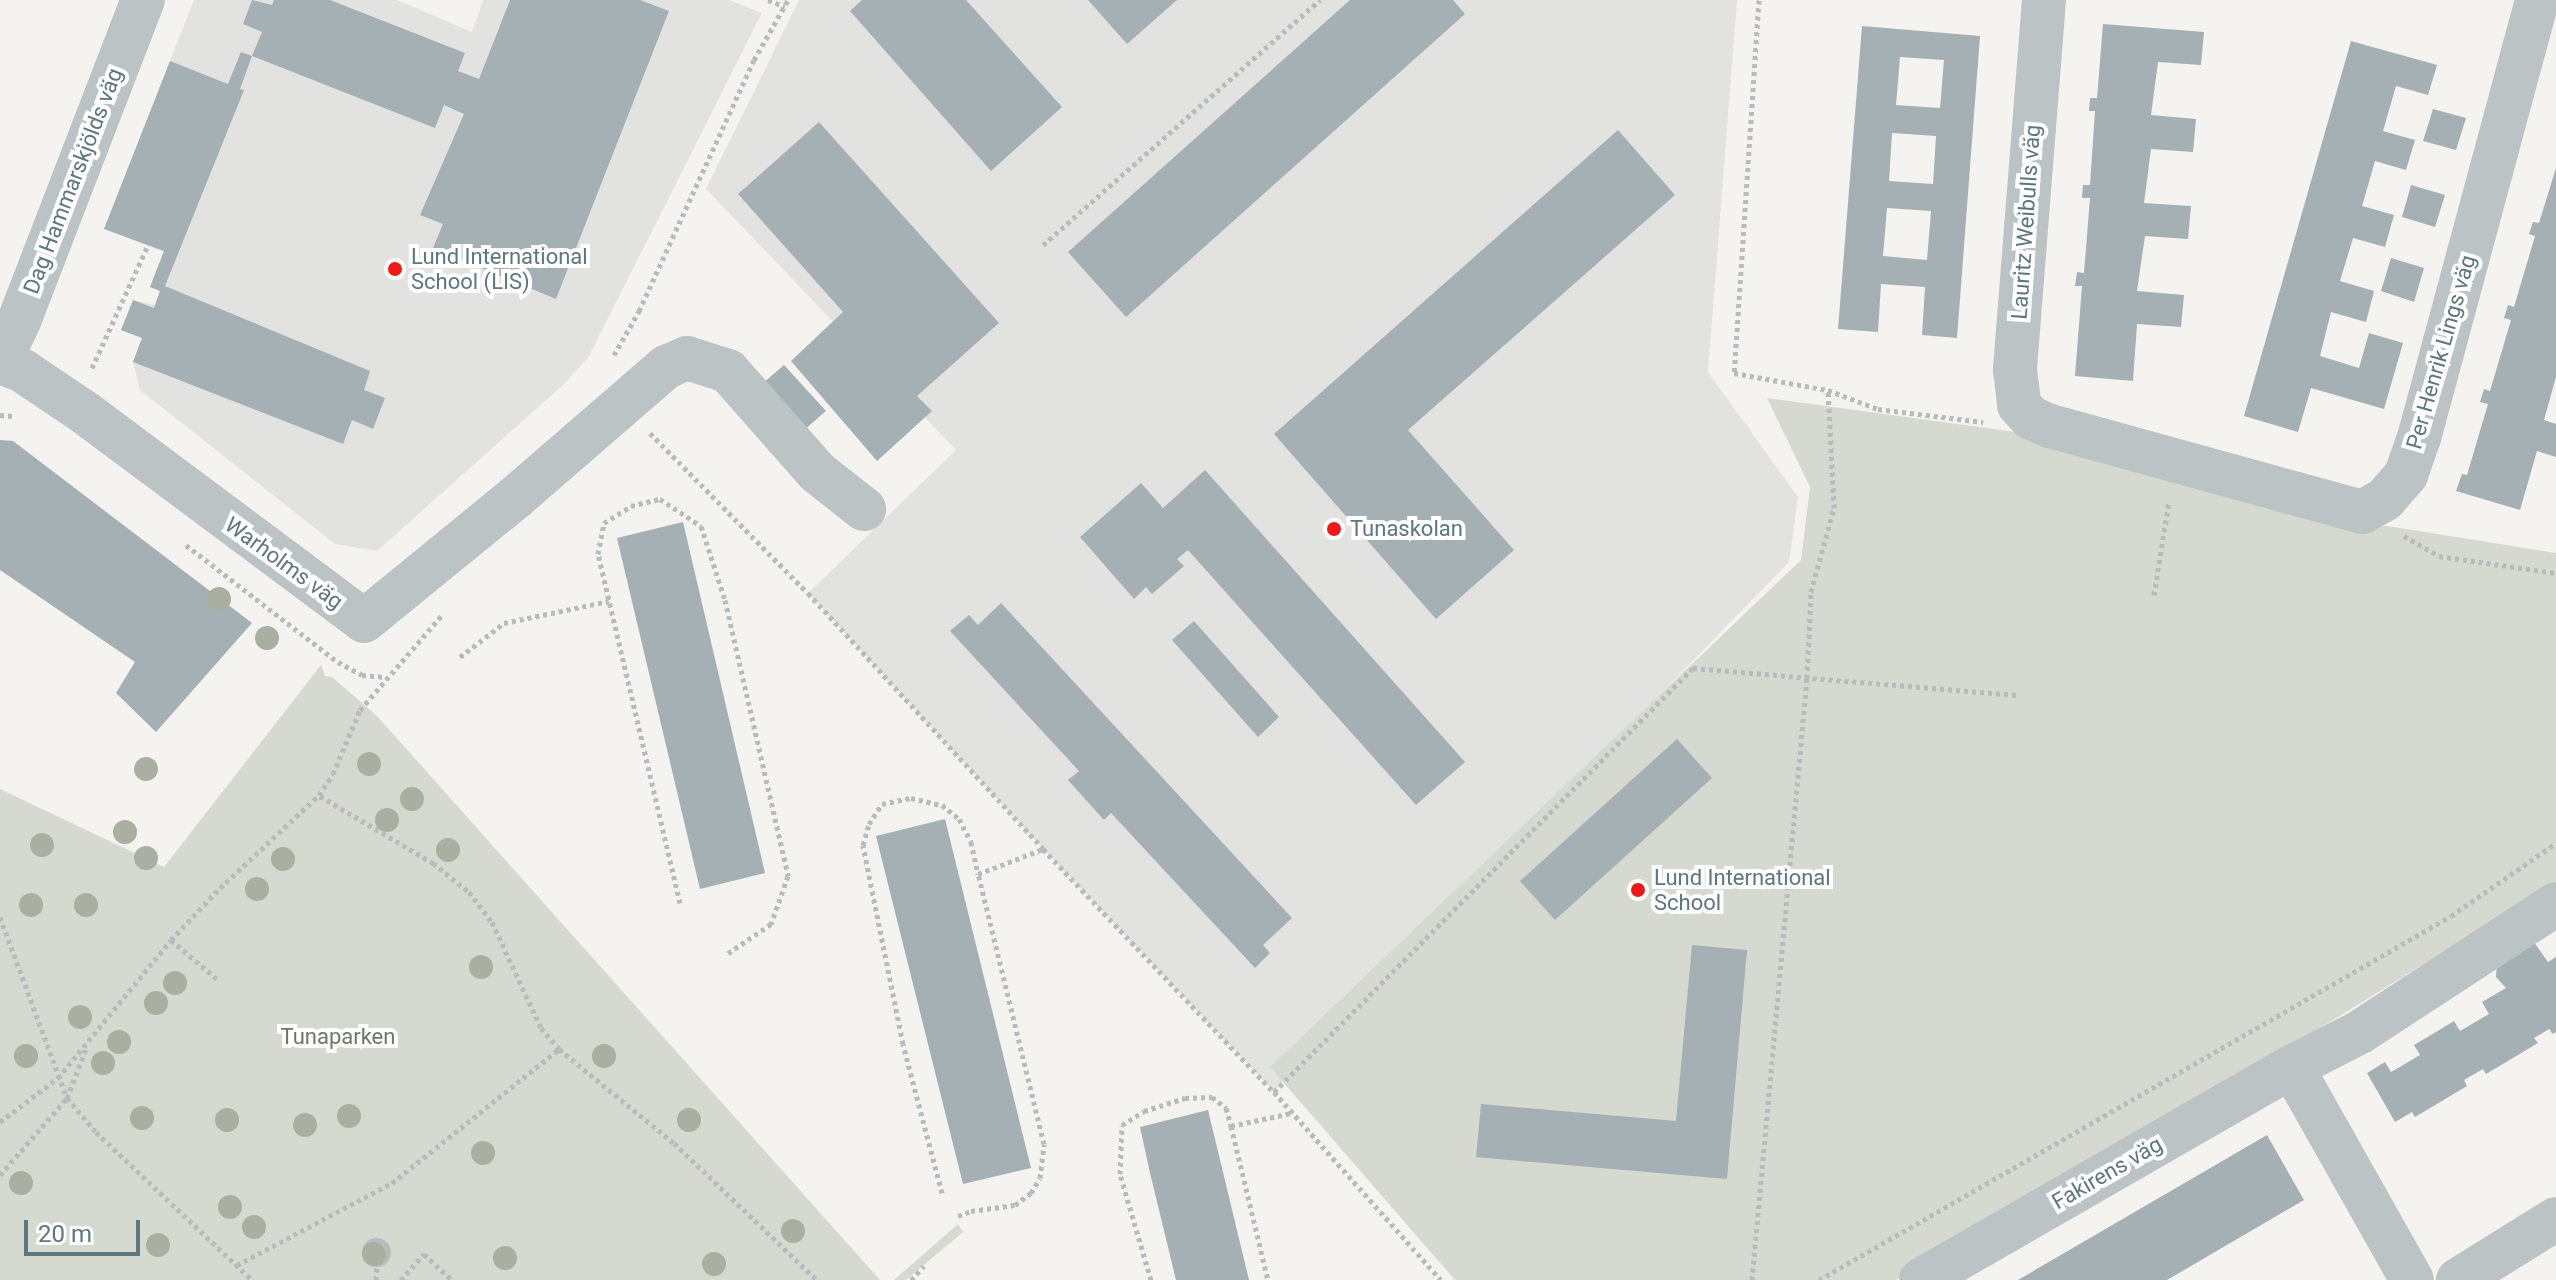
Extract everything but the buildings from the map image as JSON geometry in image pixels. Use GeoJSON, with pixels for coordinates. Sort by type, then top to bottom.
{"type":"FeatureCollection","features":[{"type":"Feature","properties":{"kind":"street","name":"Dag Hammarskjölds väg"},"geometry":{"type":"LineString","coordinates":[[0,361],[19,321],[143,0]]}},
{"type":"Feature","properties":{"kind":"street","name":"Lauritz Weibulls väg"},"geometry":{"type":"LineString","coordinates":[[2035,416],[2015,370],[2044,0]]}},
{"type":"Feature","properties":{"kind":"street","name":"Per Henrik Lings väg"},"geometry":{"type":"LineString","coordinates":[[2362,512],[2385,499],[2406,475],[2419,438],[2537,0]]}},
{"type":"Feature","properties":{"kind":"street","name":"Warholms väg"},"geometry":{"type":"LineString","coordinates":[[0,361],[23,371],[84,412],[364,621],[516,497],[666,367],[687,358],[728,371],[817,472],[864,509]]}},
{"type":"Feature","properties":{"kind":"street"},"geometry":{"type":"LineString","coordinates":[[2035,416],[2176,461],[2362,512]]}},
{"type":"Feature","properties":{"kind":"street","name":"Fakirens väg"},"geometry":{"type":"LineString","coordinates":[[1921,1280],[2292,1067],[2360,1032],[2556,904]]}},
{"type":"Feature","properties":{"kind":"street"},"geometry":{"type":"LineString","coordinates":[[2292,1067],[2412,1280]]}},
{"type":"Feature","properties":{"kind":"street"},"geometry":{"type":"LineString","coordinates":[[2458,1280],[2556,1219]]}},
{"type":"Feature","properties":{"kind":"path"},"geometry":{"type":"LineString","coordinates":[[768,0],[785,7]]}},
{"type":"Feature","properties":{"kind":"path"},"geometry":{"type":"LineString","coordinates":[[1043,245],[1320,0]]}},
{"type":"Feature","properties":{"kind":"path"},"geometry":{"type":"LineString","coordinates":[[1759,0],[1734,373],[1828,390],[1878,409],[1985,422],[2035,416]]}},
{"type":"Feature","properties":{"kind":"path"},"geometry":{"type":"LineString","coordinates":[[89,374],[148,245]]}},
{"type":"Feature","properties":{"kind":"path"},"geometry":{"type":"LineString","coordinates":[[1752,1280],[1807,678],[1811,592],[1834,508],[1828,390]]}},
{"type":"Feature","properties":{"kind":"path"},"geometry":{"type":"LineString","coordinates":[[649,432],[808,593],[1043,849],[1274,1092],[1441,1280]]}},
{"type":"Feature","properties":{"kind":"path"},"geometry":{"type":"LineString","coordinates":[[2154,595],[2176,461]]}},
{"type":"Feature","properties":{"kind":"path"},"geometry":{"type":"LineString","coordinates":[[680,903],[598,554],[604,523],[631,506],[660,499],[701,526],[725,600],[788,876],[771,924],[727,954]]}},
{"type":"Feature","properties":{"kind":"path"},"geometry":{"type":"LineString","coordinates":[[2362,512],[2439,556],[2556,573]]}},
{"type":"Feature","properties":{"kind":"path"},"geometry":{"type":"LineString","coordinates":[[460,657],[504,623],[609,601]]}},
{"type":"Feature","properties":{"kind":"path"},"geometry":{"type":"LineString","coordinates":[[1274,1092],[1693,668],[2016,695]]}},
{"type":"Feature","properties":{"kind":"path"},"geometry":{"type":"LineString","coordinates":[[0,1122],[58,1078],[87,1047],[171,940],[220,888],[296,821],[319,795],[333,774],[360,710]]}},
{"type":"Feature","properties":{"kind":"path"},"geometry":{"type":"LineString","coordinates":[[319,795],[433,863],[469,892],[492,922],[523,995],[541,1028],[559,1049],[674,1143],[817,1280]]}},
{"type":"Feature","properties":{"kind":"path"},"geometry":{"type":"LineString","coordinates":[[942,1193],[903,1044],[863,845],[869,824],[882,804],[911,798],[942,805],[959,819],[971,842],[1044,1144],[1040,1178],[1031,1193],[1015,1205],[971,1211],[958,1216]]}},
{"type":"Feature","properties":{"kind":"path"},"geometry":{"type":"LineString","coordinates":[[1819,1280],[2438,924],[2556,843]]}},
{"type":"Feature","properties":{"kind":"path"},"geometry":{"type":"LineString","coordinates":[[978,874],[1043,849]]}},
{"type":"Feature","properties":{"kind":"path"},"geometry":{"type":"LineString","coordinates":[[0,917],[67,1098],[96,1132],[252,1280]]}},
{"type":"Feature","properties":{"kind":"path"},"geometry":{"type":"LineString","coordinates":[[171,940],[217,979]]}},
{"type":"Feature","properties":{"kind":"path"},"geometry":{"type":"LineString","coordinates":[[0,1175],[67,1098],[87,1047]]}},
{"type":"Feature","properties":{"kind":"path"},"geometry":{"type":"LineString","coordinates":[[237,1265],[392,1183],[559,1049]]}},
{"type":"Feature","properties":{"kind":"path"},"geometry":{"type":"LineString","coordinates":[[1151,1280],[1120,1174],[1122,1125],[1144,1111],[1185,1098],[1212,1097],[1226,1108],[1268,1280]]}},
{"type":"Feature","properties":{"kind":"path"},"geometry":{"type":"LineString","coordinates":[[1231,1126],[1292,1112]]}},
{"type":"Feature","properties":{"kind":"path"},"geometry":{"type":"LineString","coordinates":[[372,1240],[383,1242],[388,1251],[385,1259],[377,1264],[364,1256],[364,1246],[372,1240]]}},
{"type":"Feature","properties":{"kind":"path"},"geometry":{"type":"LineString","coordinates":[[405,1279],[424,1254],[452,1280]]}},
{"type":"Feature","properties":{"kind":"path"},"geometry":{"type":"LineString","coordinates":[[376,1280],[377,1264]]}},
{"type":"Feature","properties":{"kind":"path"},"geometry":{"type":"LineString","coordinates":[[911,1280],[924,1266]]}},
{"type":"Feature","properties":{"kind":"path"},"geometry":{"type":"LineString","coordinates":[[440,1280],[445,1274]]}},
{"type":"Feature","properties":{"kind":"shaded area","name":"Lund International School (LIS)"},"geometry":{"type":"Polygon","coordinates":[[[194,0],[397,0],[472,32],[483,0],[729,0],[762,13],[589,356],[563,385],[377,551],[335,544],[140,390],[133,362],[142,338],[121,330],[133,300],[155,305],[160,291],[150,287],[164,252],[104,229],[194,0]]]}},
{"type":"Feature","properties":{"kind":"shaded area","name":"Tunaskolan"},"geometry":{"type":"Polygon","coordinates":[[[799,0],[1737,0],[1708,372],[1798,497],[1789,562],[1274,1092],[1043,849],[808,593],[956,450],[706,189],[799,0]]]}},
{"type":"Feature","properties":{"kind":"green space"},"geometry":{"type":"Polygon","coordinates":[[[1767,398],[2023,433],[2362,522],[2556,553],[2556,882],[2330,1022],[1896,1280],[1455,1280],[1270,1067],[1801,560],[1810,487],[1767,398]]]}},
{"type":"Feature","properties":{"kind":"green space","name":"Tunaparken"},"geometry":{"type":"Polygon","coordinates":[[[321,665],[325,676],[332,677],[377,716],[880,1280],[0,1280],[0,789],[164,867],[321,665]]]}},
{"type":"Feature","properties":{"kind":"green space"},"geometry":{"type":"Polygon","coordinates":[[[958,1224],[963,1232],[906,1280],[894,1280],[958,1224]]]}},
{"type":"Feature","properties":{"kind":"place","name":"Lund International School (LIS)"},"geometry":{"type":"Point","coordinates":[395,269]}},
{"type":"Feature","properties":{"kind":"place","name":"Tunaskolan"},"geometry":{"type":"Point","coordinates":[1334,529]}},
{"type":"Feature","properties":{"kind":"place","name":"Lund International School"},"geometry":{"type":"Point","coordinates":[1638,890]}}]}
